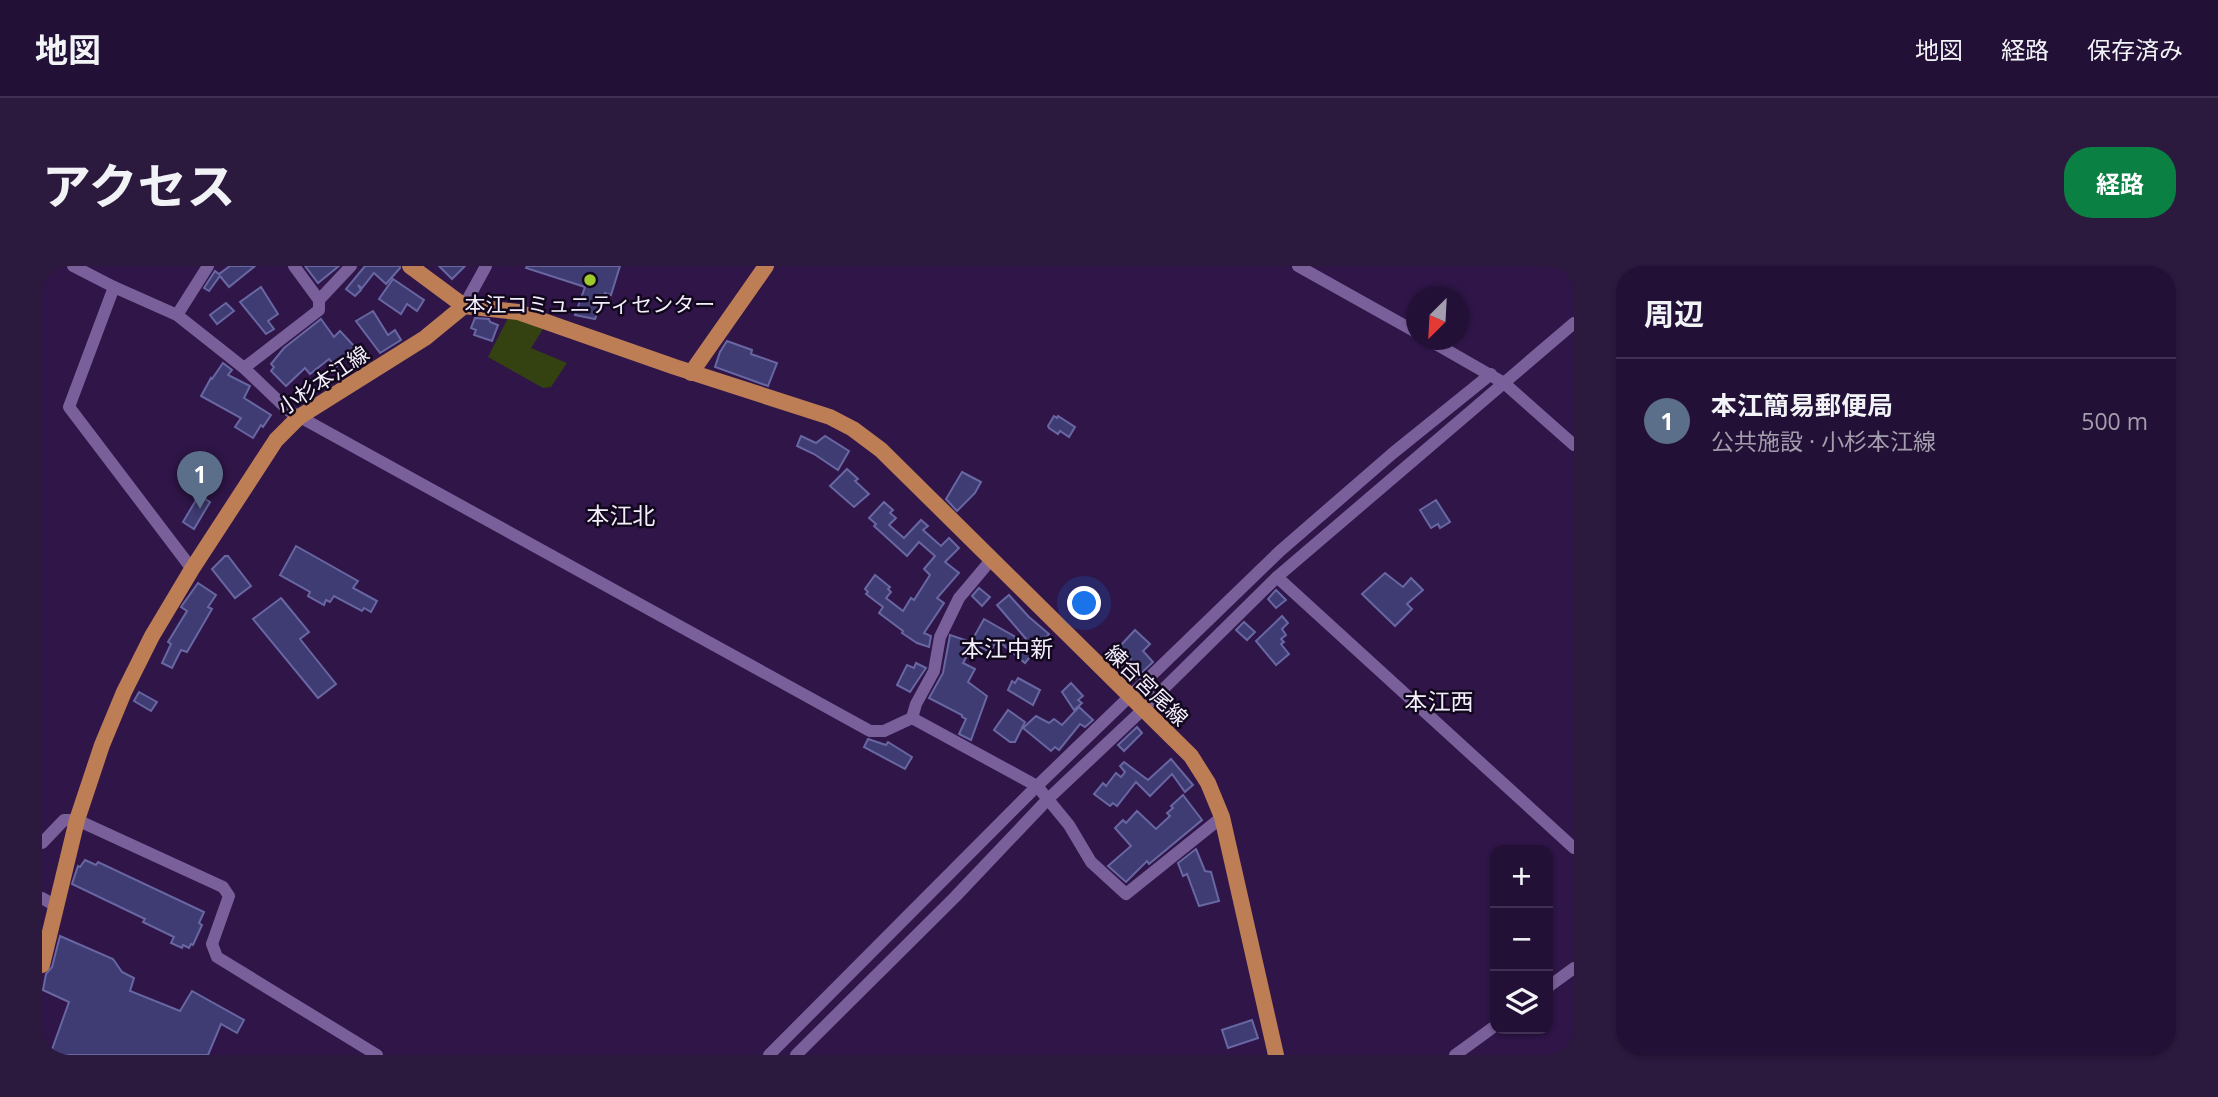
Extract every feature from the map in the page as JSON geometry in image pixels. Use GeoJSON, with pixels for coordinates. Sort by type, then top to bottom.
{"type":"FeatureCollection","features":[{"type":"Feature","properties":{"kind":"main road"},"geometry":{"type":"LineString","coordinates":[[410,266],[464,306],[518,312],[691,373],[766,266]]}},
{"type":"Feature","properties":{"kind":"main road","name":"小杉本江線"},"geometry":{"type":"LineString","coordinates":[[42,965],[49,902],[102,745],[124,692],[152,636],[192,569],[276,440],[299,417],[425,338],[464,306]]}},
{"type":"Feature","properties":{"kind":"main road","name":"練合宮尾線"},"geometry":{"type":"LineString","coordinates":[[691,373],[830,417],[853,429],[881,450],[1191,756],[1208,783],[1222,817],[1276,1055]]}},
{"type":"Feature","properties":{"kind":"street"},"geometry":{"type":"LineString","coordinates":[[73,266],[114,288],[177,315],[244,368],[289,411],[299,417],[870,731],[884,731],[912,718],[916,704],[934,671],[940,637],[958,598],[992,560]]}},
{"type":"Feature","properties":{"kind":"street"},"geometry":{"type":"LineString","coordinates":[[244,368],[319,310],[319,300],[294,266]]}},
{"type":"Feature","properties":{"kind":"street"},"geometry":{"type":"LineString","coordinates":[[319,300],[351,266]]}},
{"type":"Feature","properties":{"kind":"street"},"geometry":{"type":"LineString","coordinates":[[464,306],[486,266]]}},
{"type":"Feature","properties":{"kind":"street"},"geometry":{"type":"LineString","coordinates":[[1298,266],[1406,326]]}},
{"type":"Feature","properties":{"kind":"street"},"geometry":{"type":"LineString","coordinates":[[177,315],[203,269]]}},
{"type":"Feature","properties":{"kind":"street"},"geometry":{"type":"LineString","coordinates":[[114,288],[69,407],[192,569]]}},
{"type":"Feature","properties":{"kind":"street"},"geometry":{"type":"LineString","coordinates":[[796,1055],[1048,799],[1277,577],[1574,323]]}},
{"type":"Feature","properties":{"kind":"street"},"geometry":{"type":"LineString","coordinates":[[1447,350],[1504,383],[1574,445]]}},
{"type":"Feature","properties":{"kind":"street"},"geometry":{"type":"LineString","coordinates":[[769,1055],[1037,786],[1280,551],[1393,453],[1490,374]]}},
{"type":"Feature","properties":{"kind":"street"},"geometry":{"type":"LineString","coordinates":[[1277,577],[1574,848]]}},
{"type":"Feature","properties":{"kind":"street"},"geometry":{"type":"LineString","coordinates":[[912,718],[1037,786],[1069,825],[1091,862],[1126,894],[1222,817]]}},
{"type":"Feature","properties":{"kind":"street"},"geometry":{"type":"LineString","coordinates":[[42,843],[64,820],[77,820],[223,887],[229,896],[212,944],[217,957],[377,1055]]}},
{"type":"Feature","properties":{"kind":"street"},"geometry":{"type":"LineString","coordinates":[[1553,983],[1574,968]]}},
{"type":"Feature","properties":{"kind":"street"},"geometry":{"type":"LineString","coordinates":[[1455,1055],[1490,1030]]}},
{"type":"Feature","properties":{"kind":"green space"},"geometry":{"type":"Polygon","coordinates":[[[509,316],[543,329],[531,348],[567,363],[551,387],[543,388],[488,357],[509,316]]]}},
{"type":"Feature","properties":{"kind":"building"},"geometry":{"type":"Polygon","coordinates":[[[230,266],[255,266],[229,287],[220,276],[209,291],[204,288],[215,271],[219,274],[230,266]]]}},
{"type":"Feature","properties":{"kind":"building"},"geometry":{"type":"Polygon","coordinates":[[[305,266],[339,266],[318,283],[305,266]]]}},
{"type":"Feature","properties":{"kind":"building"},"geometry":{"type":"Polygon","coordinates":[[[365,266],[400,268],[386,284],[374,273],[362,288],[358,285],[361,290],[355,296],[346,289],[365,266]]]}},
{"type":"Feature","properties":{"kind":"building"},"geometry":{"type":"Polygon","coordinates":[[[439,266],[465,266],[452,279],[439,266]]]}},
{"type":"Feature","properties":{"kind":"building","name":"本江コミュニティセンター"},"geometry":{"type":"Polygon","coordinates":[[[620,266],[611,295],[605,293],[595,319],[575,315],[585,287],[526,268],[620,266]]]}},
{"type":"Feature","properties":{"kind":"building"},"geometry":{"type":"Polygon","coordinates":[[[393,279],[424,300],[417,311],[407,304],[401,314],[379,299],[393,279]]]}},
{"type":"Feature","properties":{"kind":"building"},"geometry":{"type":"Polygon","coordinates":[[[261,287],[278,314],[268,321],[274,329],[266,334],[240,302],[261,287]]]}},
{"type":"Feature","properties":{"kind":"building"},"geometry":{"type":"Polygon","coordinates":[[[226,303],[234,311],[217,324],[210,315],[226,303]]]}},
{"type":"Feature","properties":{"kind":"building"},"geometry":{"type":"Polygon","coordinates":[[[373,311],[388,335],[395,330],[401,340],[380,353],[356,321],[373,311]]]}},
{"type":"Feature","properties":{"kind":"building"},"geometry":{"type":"Polygon","coordinates":[[[475,318],[489,319],[498,325],[492,341],[474,335],[476,330],[471,328],[475,318]]]}},
{"type":"Feature","properties":{"kind":"building"},"geometry":{"type":"Polygon","coordinates":[[[321,319],[334,337],[340,331],[355,347],[352,349],[362,365],[354,370],[347,357],[336,367],[329,359],[310,374],[305,368],[286,386],[271,371],[274,367],[271,364],[284,348],[321,319]]]}},
{"type":"Feature","properties":{"kind":"building"},"geometry":{"type":"Polygon","coordinates":[[[727,341],[752,350],[751,354],[777,363],[768,386],[715,367],[727,341]]]}},
{"type":"Feature","properties":{"kind":"building"},"geometry":{"type":"Polygon","coordinates":[[[223,363],[232,370],[228,375],[250,386],[244,398],[271,415],[253,438],[235,427],[241,418],[201,396],[223,363]]]}},
{"type":"Feature","properties":{"kind":"building"},"geometry":{"type":"Polygon","coordinates":[[[1054,416],[1075,427],[1069,437],[1049,428],[1054,416]]]}},
{"type":"Feature","properties":{"kind":"building"},"geometry":{"type":"Polygon","coordinates":[[[801,436],[816,443],[825,436],[849,451],[838,470],[797,446],[801,436]]]}},
{"type":"Feature","properties":{"kind":"building"},"geometry":{"type":"Polygon","coordinates":[[[847,469],[869,494],[854,507],[830,486],[847,469]]]}},
{"type":"Feature","properties":{"kind":"building"},"geometry":{"type":"Polygon","coordinates":[[[962,472],[981,482],[975,493],[957,511],[946,499],[962,472]]]}},
{"type":"Feature","properties":{"kind":"building"},"geometry":{"type":"Polygon","coordinates":[[[199,495],[210,502],[194,529],[183,522],[199,495]]]}},
{"type":"Feature","properties":{"kind":"building"},"geometry":{"type":"Polygon","coordinates":[[[1436,500],[1450,522],[1440,528],[1438,524],[1431,528],[1420,510],[1436,500]]]}},
{"type":"Feature","properties":{"kind":"building"},"geometry":{"type":"Polygon","coordinates":[[[884,502],[893,510],[890,513],[896,518],[889,525],[904,538],[921,520],[928,526],[923,530],[941,546],[949,538],[959,548],[945,562],[959,573],[937,598],[944,603],[924,633],[931,636],[929,647],[902,633],[903,631],[879,613],[883,607],[866,594],[868,592],[865,589],[875,575],[890,587],[888,589],[891,592],[886,598],[903,611],[911,598],[914,600],[930,575],[924,569],[935,556],[919,542],[907,556],[874,526],[876,524],[869,518],[884,502]]]}},
{"type":"Feature","properties":{"kind":"building"},"geometry":{"type":"Polygon","coordinates":[[[296,546],[358,581],[353,588],[377,601],[371,612],[364,608],[362,611],[334,596],[330,602],[326,600],[324,605],[308,596],[310,592],[280,575],[296,546]]]}},
{"type":"Feature","properties":{"kind":"building"},"geometry":{"type":"Polygon","coordinates":[[[228,556],[251,586],[235,598],[212,569],[228,556]]]}},
{"type":"Feature","properties":{"kind":"building"},"geometry":{"type":"Polygon","coordinates":[[[1385,573],[1403,587],[1411,578],[1423,590],[1407,604],[1412,609],[1395,626],[1362,594],[1385,573]]]}},
{"type":"Feature","properties":{"kind":"building"},"geometry":{"type":"Polygon","coordinates":[[[198,583],[216,595],[208,607],[212,609],[187,652],[181,650],[172,668],[162,663],[171,644],[168,642],[187,611],[181,607],[198,583]]]}},
{"type":"Feature","properties":{"kind":"building"},"geometry":{"type":"Polygon","coordinates":[[[979,588],[990,597],[982,606],[972,596],[979,588]]]}},
{"type":"Feature","properties":{"kind":"building"},"geometry":{"type":"Polygon","coordinates":[[[1276,590],[1286,600],[1276,608],[1268,599],[1276,590]]]}},
{"type":"Feature","properties":{"kind":"building"},"geometry":{"type":"Polygon","coordinates":[[[1009,595],[1049,634],[1025,663],[997,640],[990,652],[971,642],[984,619],[1033,647],[997,605],[1009,595]]]}},
{"type":"Feature","properties":{"kind":"building"},"geometry":{"type":"Polygon","coordinates":[[[281,598],[309,632],[300,639],[336,684],[318,698],[253,619],[281,598]]]}},
{"type":"Feature","properties":{"kind":"building"},"geometry":{"type":"Polygon","coordinates":[[[1282,616],[1288,623],[1282,629],[1286,635],[1281,639],[1284,642],[1281,644],[1289,654],[1276,665],[1256,641],[1282,616]]]}},
{"type":"Feature","properties":{"kind":"building"},"geometry":{"type":"Polygon","coordinates":[[[1244,622],[1255,632],[1247,640],[1236,630],[1244,622]]]}},
{"type":"Feature","properties":{"kind":"building"},"geometry":{"type":"Polygon","coordinates":[[[1135,630],[1150,644],[1143,651],[1153,662],[1135,679],[1122,667],[1131,659],[1119,647],[1135,630]]]}},
{"type":"Feature","properties":{"kind":"building"},"geometry":{"type":"Polygon","coordinates":[[[950,635],[974,643],[963,663],[975,669],[968,682],[987,696],[971,740],[959,734],[966,719],[962,715],[929,698],[943,673],[950,635]]]}},
{"type":"Feature","properties":{"kind":"building"},"geometry":{"type":"Polygon","coordinates":[[[916,663],[926,668],[910,692],[897,685],[907,665],[914,668],[916,663]]]}},
{"type":"Feature","properties":{"kind":"building"},"geometry":{"type":"Polygon","coordinates":[[[1018,678],[1040,690],[1033,705],[1008,690],[1012,681],[1015,683],[1018,678]]]}},
{"type":"Feature","properties":{"kind":"building"},"geometry":{"type":"Polygon","coordinates":[[[1071,683],[1083,696],[1078,700],[1082,703],[1074,710],[1062,692],[1071,683]]]}},
{"type":"Feature","properties":{"kind":"building"},"geometry":{"type":"Polygon","coordinates":[[[139,692],[157,702],[151,711],[134,701],[139,692]]]}},
{"type":"Feature","properties":{"kind":"building"},"geometry":{"type":"Polygon","coordinates":[[[1079,707],[1093,720],[1085,727],[1080,724],[1059,750],[1055,747],[1051,751],[1023,728],[1036,716],[1049,723],[1054,719],[1062,725],[1079,707]]]}},
{"type":"Feature","properties":{"kind":"building"},"geometry":{"type":"Polygon","coordinates":[[[1008,710],[1025,722],[1015,742],[1010,742],[994,730],[1008,710]]]}},
{"type":"Feature","properties":{"kind":"building"},"geometry":{"type":"Polygon","coordinates":[[[1137,727],[1142,733],[1124,751],[1118,745],[1137,727]]]}},
{"type":"Feature","properties":{"kind":"building"},"geometry":{"type":"Polygon","coordinates":[[[868,739],[886,745],[888,742],[912,757],[905,769],[864,747],[868,739]]]}},
{"type":"Feature","properties":{"kind":"building"},"geometry":{"type":"Polygon","coordinates":[[[1171,759],[1193,785],[1185,792],[1172,774],[1150,796],[1136,782],[1117,806],[1113,803],[1110,806],[1094,794],[1103,783],[1106,786],[1116,773],[1121,777],[1125,772],[1120,766],[1124,762],[1148,780],[1171,759]]]}},
{"type":"Feature","properties":{"kind":"building"},"geometry":{"type":"Polygon","coordinates":[[[1183,795],[1202,820],[1149,864],[1147,861],[1126,882],[1108,866],[1131,846],[1115,828],[1123,820],[1126,823],[1137,811],[1156,829],[1170,816],[1167,813],[1173,808],[1171,806],[1183,795]]]}},
{"type":"Feature","properties":{"kind":"building"},"geometry":{"type":"Polygon","coordinates":[[[1196,849],[1205,871],[1211,872],[1219,901],[1199,906],[1187,874],[1183,876],[1178,863],[1196,849]]]}},
{"type":"Feature","properties":{"kind":"building"},"geometry":{"type":"Polygon","coordinates":[[[85,860],[96,865],[98,862],[204,912],[199,923],[202,925],[193,945],[189,948],[183,945],[182,948],[171,943],[174,937],[143,922],[145,919],[72,884],[78,866],[85,860]]]}},
{"type":"Feature","properties":{"kind":"building"},"geometry":{"type":"Polygon","coordinates":[[[60,936],[113,959],[122,972],[134,978],[130,991],[180,1011],[192,991],[244,1020],[237,1033],[221,1024],[208,1055],[50,1055],[69,1002],[43,990],[60,936]]]}},
{"type":"Feature","properties":{"kind":"building"},"geometry":{"type":"Polygon","coordinates":[[[1252,1020],[1258,1038],[1228,1048],[1222,1030],[1252,1020]]]}},
{"type":"Feature","properties":{"kind":"place","name":"本江コミュニティセンター"},"geometry":{"type":"Point","coordinates":[590,280]}},
{"type":"Feature","properties":{"kind":"place","name":"本江簡易郵便局"},"geometry":{"type":"Point","coordinates":[200,509]}},
{"type":"Feature","properties":{"kind":"district","name":"本江北"},"geometry":{"type":"Point","coordinates":[621,515]}},
{"type":"Feature","properties":{"kind":"district","name":"本江中新"},"geometry":{"type":"Point","coordinates":[1007,648]}},
{"type":"Feature","properties":{"kind":"district","name":"本江西"},"geometry":{"type":"Point","coordinates":[1439,701]}}]}
